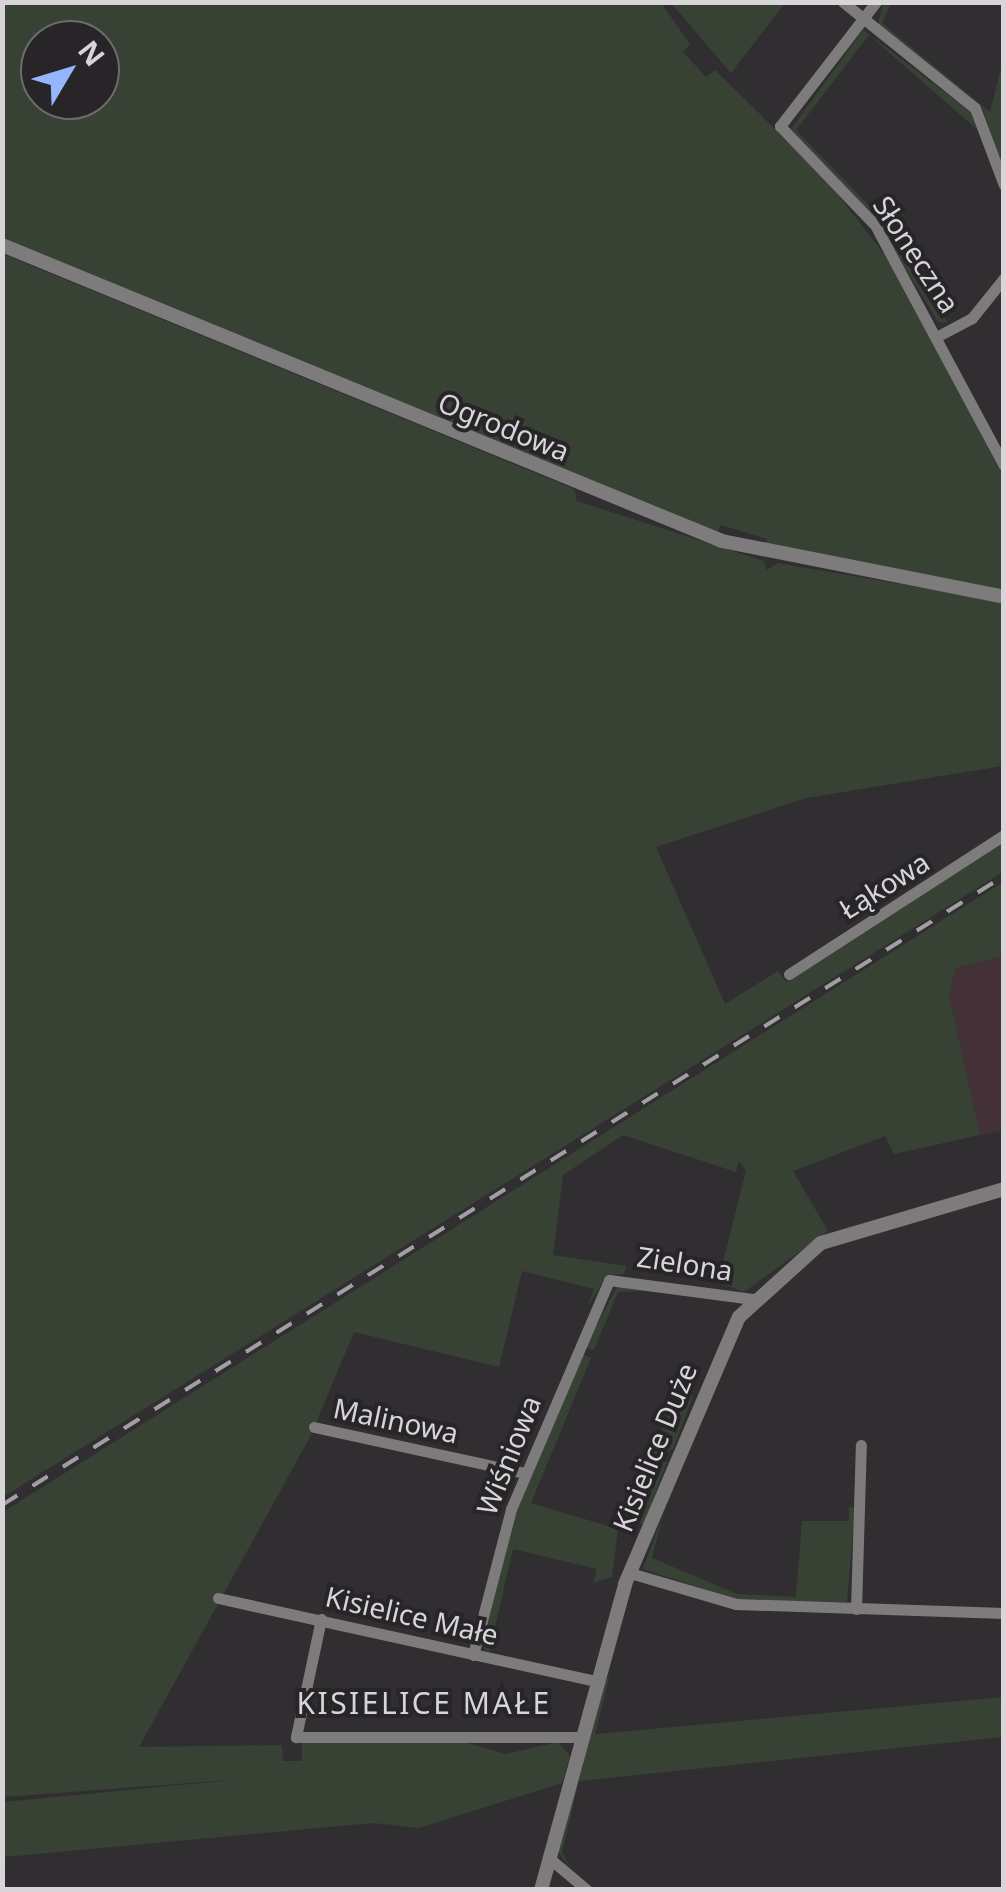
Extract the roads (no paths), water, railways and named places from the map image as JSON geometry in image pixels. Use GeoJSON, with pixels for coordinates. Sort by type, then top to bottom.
{"type":"FeatureCollection","features":[{"type":"Feature","properties":{"kind":"street"},"geometry":{"type":"LineString","coordinates":[[843,2],[975,108],[1004,185]]}},
{"type":"Feature","properties":{"kind":"street","name":"Słoneczna"},"geometry":{"type":"LineString","coordinates":[[876,2],[780,126],[875,225],[940,336],[1004,466]]}},
{"type":"Feature","properties":{"kind":"street","name":"Ogrodowa"},"geometry":{"type":"LineString","coordinates":[[2,245],[722,541],[1004,596]]}},
{"type":"Feature","properties":{"kind":"street","name":"Słoneczna"},"geometry":{"type":"LineString","coordinates":[[940,336],[972,318],[1004,278]]}},
{"type":"Feature","properties":{"kind":"street","name":"Łąkowa"},"geometry":{"type":"LineString","coordinates":[[789,974],[1004,835]]}},
{"type":"Feature","properties":{"kind":"street","name":"Kisielice Duże"},"geometry":{"type":"LineString","coordinates":[[541,1890],[594,1681],[630,1573],[715,1360],[753,1299],[836,1235],[1004,1189]]}},
{"type":"Feature","properties":{"kind":"street","name":"Zielona"},"geometry":{"type":"LineString","coordinates":[[609,1280],[753,1299]]}},
{"type":"Feature","properties":{"kind":"street","name":"Wiśniowa"},"geometry":{"type":"LineString","coordinates":[[473,1655],[525,1474],[609,1280]]}},
{"type":"Feature","properties":{"kind":"street","name":"Malinowa"},"geometry":{"type":"LineString","coordinates":[[314,1428],[525,1474]]}},
{"type":"Feature","properties":{"kind":"street"},"geometry":{"type":"LineString","coordinates":[[856,1609],[861,1445]]}},
{"type":"Feature","properties":{"kind":"street"},"geometry":{"type":"LineString","coordinates":[[630,1573],[736,1604],[1004,1613]]}},
{"type":"Feature","properties":{"kind":"street","name":"Kisielice Małe"},"geometry":{"type":"LineString","coordinates":[[218,1598],[594,1681]]}},
{"type":"Feature","properties":{"kind":"street"},"geometry":{"type":"LineString","coordinates":[[321,1620],[296,1737],[579,1737]]}},
{"type":"Feature","properties":{"kind":"street"},"geometry":{"type":"LineString","coordinates":[[550,1858],[587,1890]]}},
{"type":"Feature","properties":{"kind":"waterway"},"geometry":{"type":"LineString","coordinates":[[1004,74],[1004,127]]}},
{"type":"Feature","properties":{"kind":"railway"},"geometry":{"type":"LineString","coordinates":[[2,1505],[1004,876]]}},
{"type":"Feature","properties":{"kind":"district","name":"KISIELICE MAŁE"},"geometry":{"type":"Point","coordinates":[424,1703]}}]}
